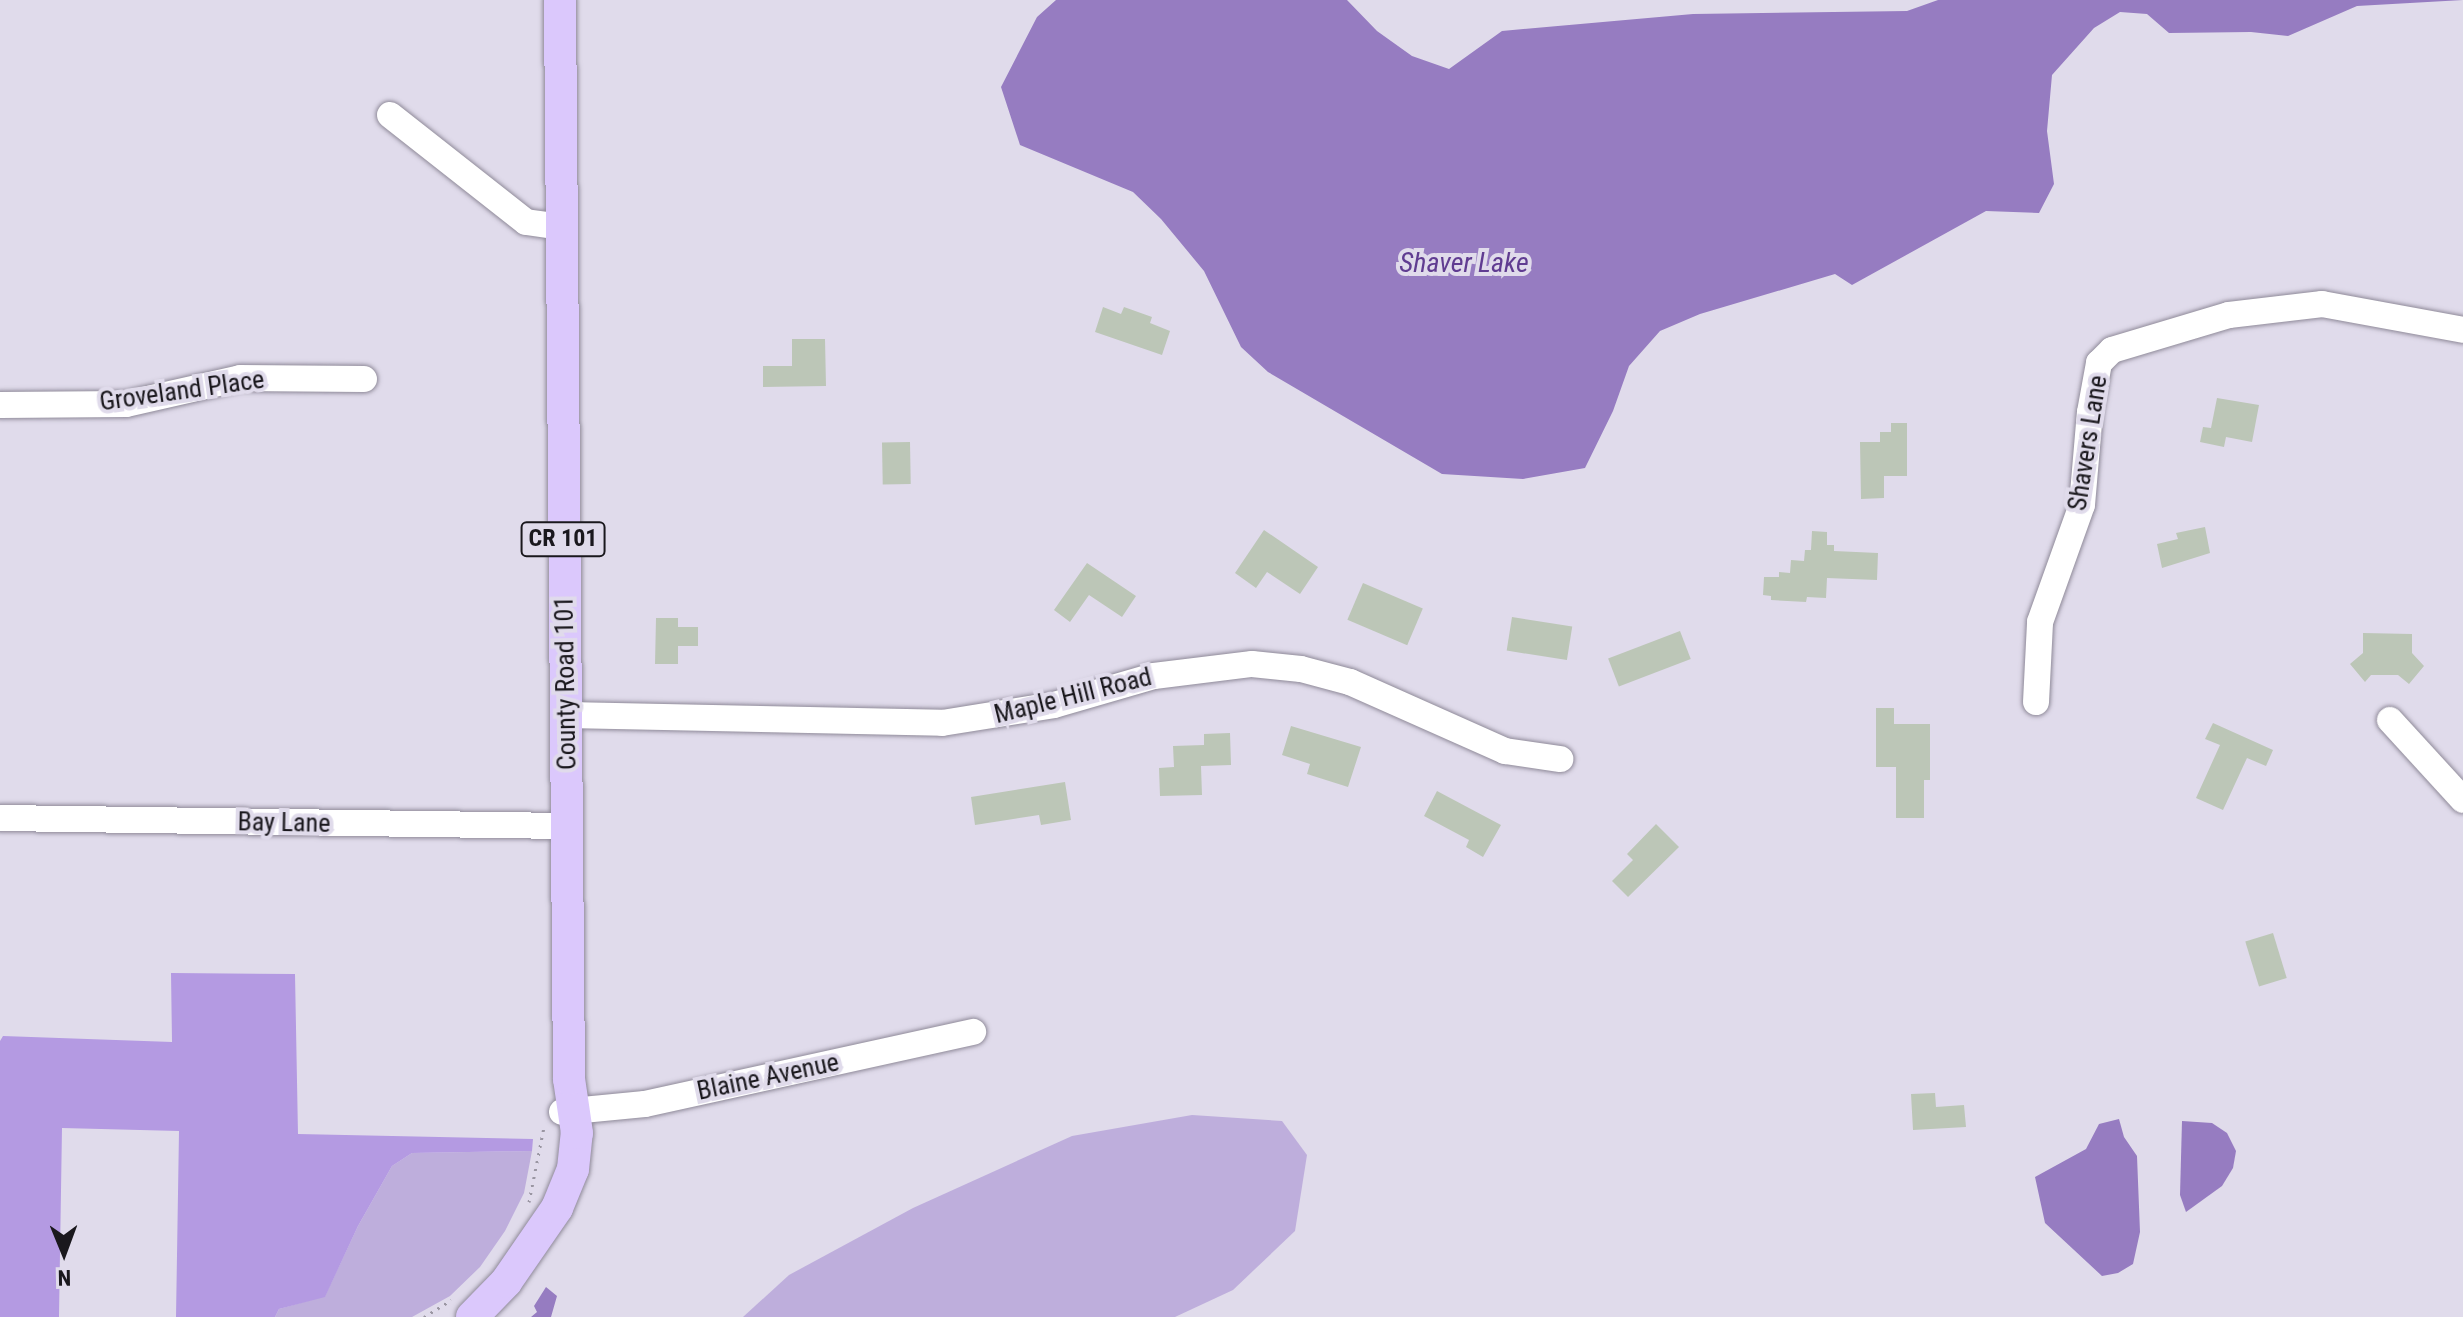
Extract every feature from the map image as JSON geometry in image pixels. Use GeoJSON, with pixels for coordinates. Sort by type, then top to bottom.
{"type":"FeatureCollection","features":[{"type":"Feature","properties":{"kind":"main road","name":"County Road 101"},"geometry":{"type":"LineString","coordinates":[[468,1312],[506,1282],[555,1162],[569,1079],[567,715],[561,484],[560,0]]}},
{"type":"Feature","properties":{"kind":"street"},"geometry":{"type":"LineString","coordinates":[[390,115],[526,222],[561,227]]}},
{"type":"Feature","properties":{"kind":"street","name":"Shavers Lane"},"geometry":{"type":"LineString","coordinates":[[2036,702],[2040,622],[2082,505],[2099,363],[2112,350],[2229,315],[2322,304],[2463,330]]}},
{"type":"Feature","properties":{"kind":"street","name":"Groveland Place"},"geometry":{"type":"LineString","coordinates":[[0,405],[126,404],[240,378],[364,379]]}},
{"type":"Feature","properties":{"kind":"street","name":"Maple Hill Road"},"geometry":{"type":"LineString","coordinates":[[567,715],[942,723],[1054,705],[1154,676],[1252,664],[1301,669],[1350,682],[1505,751],[1560,759]]}},
{"type":"Feature","properties":{"kind":"street"},"geometry":{"type":"LineString","coordinates":[[2390,720],[2463,800]]}},
{"type":"Feature","properties":{"kind":"street","name":"Bay Lane"},"geometry":{"type":"LineString","coordinates":[[0,818],[568,826]]}},
{"type":"Feature","properties":{"kind":"street","name":"Blaine Avenue"},"geometry":{"type":"LineString","coordinates":[[561,1112],[645,1104],[973,1032]]}},
{"type":"Feature","properties":{"kind":"path"},"geometry":{"type":"LineString","coordinates":[[531,1222],[536,1178],[561,1112]]}},
{"type":"Feature","properties":{"kind":"path"},"geometry":{"type":"LineString","coordinates":[[424,1317],[468,1312]]}},
{"type":"Feature","properties":{"kind":"shaded area"},"geometry":{"type":"Polygon","coordinates":[[[171,973],[295,974],[298,1134],[533,1139],[532,1151],[412,1153],[392,1166],[358,1226],[325,1297],[279,1309],[275,1317],[176,1317],[179,1131],[62,1128],[59,1317],[0,1317],[0,1041],[3,1036],[172,1042],[171,973]]]}},
{"type":"Feature","properties":{"kind":"shaded area"},"geometry":{"type":"Polygon","coordinates":[[[1192,1115],[1282,1121],[1307,1155],[1295,1231],[1233,1290],[1175,1317],[743,1317],[789,1275],[913,1208],[1072,1136],[1192,1115]]]}},
{"type":"Feature","properties":{"kind":"shaded area"},"geometry":{"type":"Polygon","coordinates":[[[532,1151],[524,1193],[505,1231],[480,1267],[450,1296],[412,1317],[275,1317],[279,1309],[325,1296],[358,1226],[392,1166],[412,1153],[532,1151]]]}},
{"type":"Feature","properties":{"kind":"water","name":"Shaver Lake"},"geometry":{"type":"Polygon","coordinates":[[[1056,0],[1347,0],[1377,31],[1412,56],[1449,69],[1502,31],[1693,14],[1907,11],[1938,0],[2463,0],[2357,6],[2288,36],[2251,32],[2169,33],[2147,14],[2120,12],[2094,28],[2052,75],[2047,131],[2054,184],[2039,213],[1986,211],[1852,285],[1835,274],[1700,314],[1660,331],[1629,366],[1613,411],[1585,468],[1523,479],[1442,474],[1268,372],[1241,347],[1204,271],[1161,219],[1133,192],[1020,145],[1001,87],[1037,17],[1056,0]]]}},
{"type":"Feature","properties":{"kind":"water"},"geometry":{"type":"Polygon","coordinates":[[[2119,1119],[2124,1137],[2137,1156],[2140,1232],[2133,1264],[2118,1273],[2102,1276],[2045,1223],[2035,1177],[2086,1149],[2099,1124],[2119,1119]]]}},
{"type":"Feature","properties":{"kind":"water"},"geometry":{"type":"Polygon","coordinates":[[[2182,1121],[2212,1123],[2227,1133],[2236,1151],[2233,1168],[2222,1186],[2186,1212],[2180,1195],[2182,1121]]]}},
{"type":"Feature","properties":{"kind":"water"},"geometry":{"type":"Polygon","coordinates":[[[546,1287],[557,1296],[551,1317],[531,1317],[537,1312],[534,1306],[546,1287]]]}},
{"type":"Feature","properties":{"kind":"building"},"geometry":{"type":"Polygon","coordinates":[[[1103,307],[1121,314],[1124,307],[1152,317],[1150,323],[1170,331],[1162,355],[1095,332],[1103,307]]]}},
{"type":"Feature","properties":{"kind":"building"},"geometry":{"type":"Polygon","coordinates":[[[792,339],[825,339],[826,386],[763,387],[763,366],[792,366],[792,339]]]}},
{"type":"Feature","properties":{"kind":"building"},"geometry":{"type":"Polygon","coordinates":[[[2217,398],[2259,405],[2252,442],[2226,437],[2224,447],[2200,442],[2203,427],[2211,428],[2217,398]]]}},
{"type":"Feature","properties":{"kind":"building"},"geometry":{"type":"Polygon","coordinates":[[[1891,423],[1907,423],[1907,476],[1884,476],[1884,498],[1861,499],[1860,442],[1880,442],[1880,432],[1891,432],[1891,423]]]}},
{"type":"Feature","properties":{"kind":"building"},"geometry":{"type":"Polygon","coordinates":[[[882,442],[910,442],[911,484],[883,484],[882,442]]]}},
{"type":"Feature","properties":{"kind":"building"},"geometry":{"type":"Polygon","coordinates":[[[2205,527],[2210,553],[2162,568],[2157,544],[2178,539],[2176,533],[2205,527]]]}},
{"type":"Feature","properties":{"kind":"building"},"geometry":{"type":"Polygon","coordinates":[[[1264,530],[1318,567],[1300,594],[1267,572],[1256,588],[1235,573],[1264,530]]]}},
{"type":"Feature","properties":{"kind":"building"},"geometry":{"type":"Polygon","coordinates":[[[1812,531],[1827,532],[1827,545],[1834,545],[1834,551],[1878,553],[1877,580],[1827,578],[1826,598],[1807,597],[1806,602],[1771,600],[1771,596],[1763,595],[1764,577],[1779,577],[1779,572],[1790,573],[1791,560],[1804,561],[1805,550],[1811,550],[1812,531]]]}},
{"type":"Feature","properties":{"kind":"building"},"geometry":{"type":"Polygon","coordinates":[[[1087,563],[1136,596],[1122,617],[1089,595],[1070,622],[1054,610],[1087,563]]]}},
{"type":"Feature","properties":{"kind":"building"},"geometry":{"type":"Polygon","coordinates":[[[1363,583],[1423,608],[1407,645],[1347,620],[1363,583]]]}},
{"type":"Feature","properties":{"kind":"building"},"geometry":{"type":"Polygon","coordinates":[[[1512,617],[1572,627],[1567,660],[1507,651],[1512,617]]]}},
{"type":"Feature","properties":{"kind":"building"},"geometry":{"type":"Polygon","coordinates":[[[656,618],[678,618],[678,627],[698,627],[698,646],[678,646],[678,664],[655,664],[656,618]]]}},
{"type":"Feature","properties":{"kind":"building"},"geometry":{"type":"Polygon","coordinates":[[[1680,631],[1691,659],[1619,687],[1608,659],[1680,631]]]}},
{"type":"Feature","properties":{"kind":"building"},"geometry":{"type":"Polygon","coordinates":[[[2363,633],[2412,634],[2412,653],[2424,666],[2409,684],[2398,675],[2371,675],[2365,682],[2350,664],[2363,653],[2363,633]]]}},
{"type":"Feature","properties":{"kind":"building"},"geometry":{"type":"Polygon","coordinates":[[[1876,708],[1894,708],[1894,724],[1930,724],[1930,780],[1924,780],[1924,818],[1896,818],[1896,767],[1876,767],[1876,708]]]}},
{"type":"Feature","properties":{"kind":"building"},"geometry":{"type":"Polygon","coordinates":[[[2213,723],[2273,750],[2266,766],[2247,758],[2223,810],[2196,798],[2220,745],[2205,739],[2213,723]]]}},
{"type":"Feature","properties":{"kind":"building"},"geometry":{"type":"Polygon","coordinates":[[[1291,726],[1361,747],[1348,787],[1307,774],[1310,764],[1282,755],[1291,726]]]}},
{"type":"Feature","properties":{"kind":"building"},"geometry":{"type":"Polygon","coordinates":[[[1230,733],[1231,765],[1201,766],[1202,795],[1160,796],[1159,768],[1174,767],[1173,746],[1204,745],[1204,734],[1230,733]]]}},
{"type":"Feature","properties":{"kind":"building"},"geometry":{"type":"Polygon","coordinates":[[[1065,782],[1071,820],[1041,825],[1039,815],[975,825],[971,797],[1065,782]]]}},
{"type":"Feature","properties":{"kind":"building"},"geometry":{"type":"Polygon","coordinates":[[[1437,791],[1501,825],[1483,857],[1466,847],[1469,840],[1424,816],[1437,791]]]}},
{"type":"Feature","properties":{"kind":"building"},"geometry":{"type":"Polygon","coordinates":[[[1656,824],[1679,847],[1628,897],[1612,881],[1633,860],[1627,854],[1656,824]]]}},
{"type":"Feature","properties":{"kind":"building"},"geometry":{"type":"Polygon","coordinates":[[[2273,933],[2287,978],[2259,986],[2245,941],[2273,933]]]}},
{"type":"Feature","properties":{"kind":"building"},"geometry":{"type":"Polygon","coordinates":[[[1935,1093],[1936,1107],[1964,1105],[1966,1127],[1913,1130],[1911,1094],[1935,1093]]]}}]}
